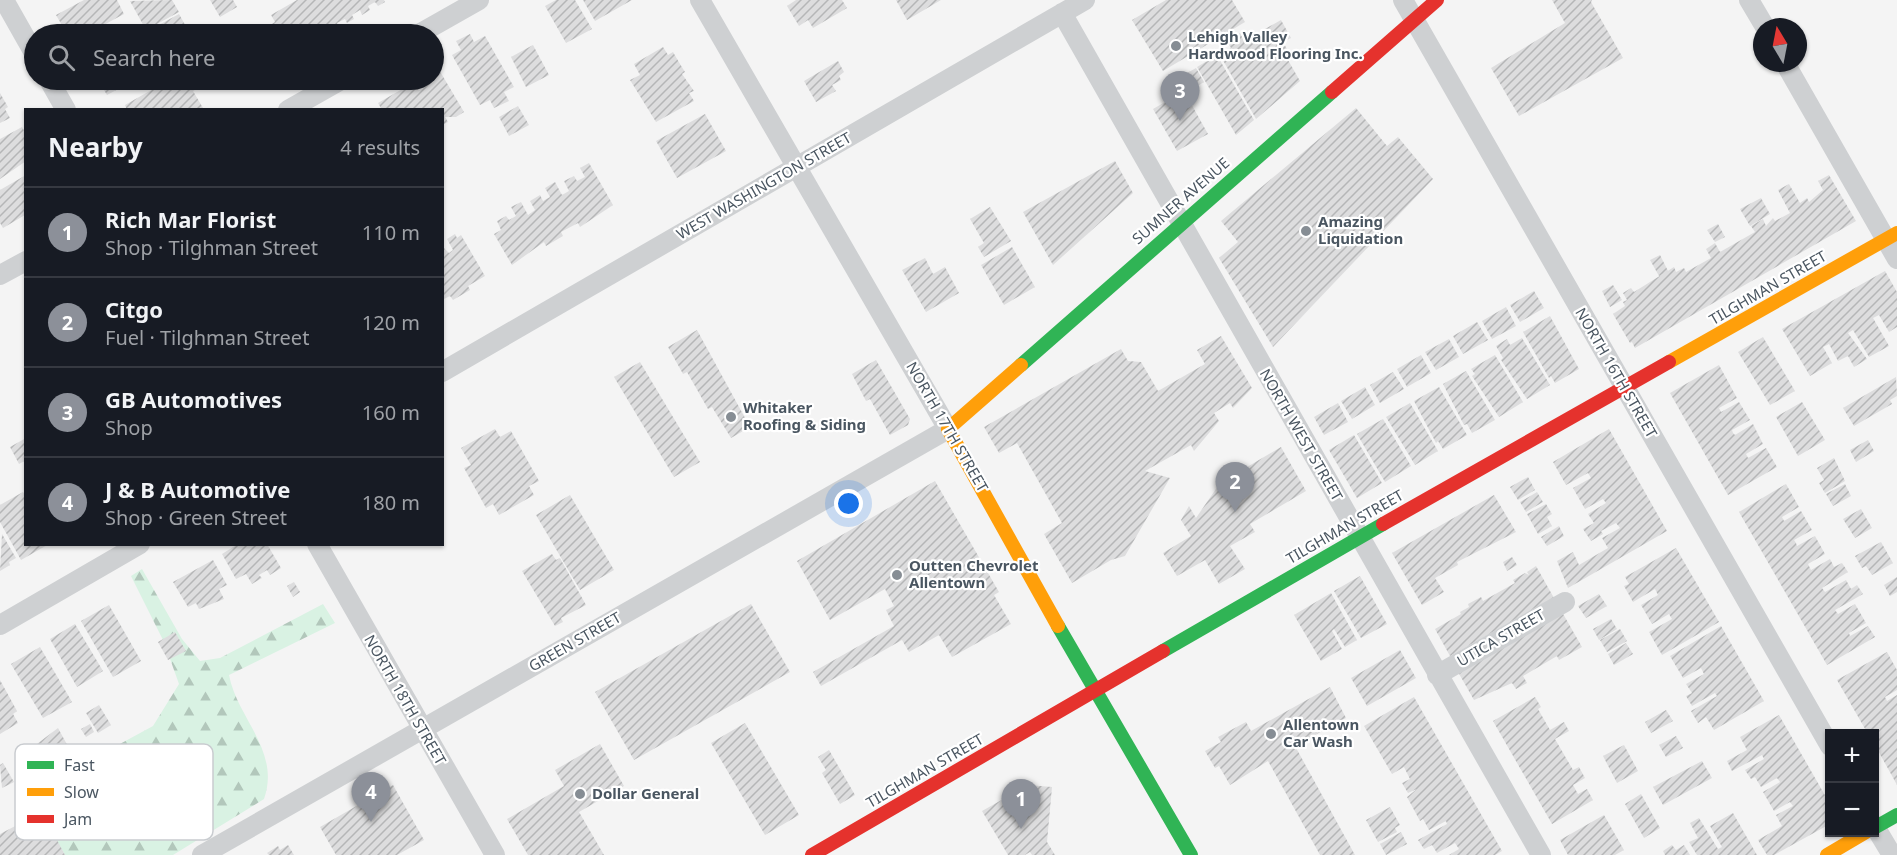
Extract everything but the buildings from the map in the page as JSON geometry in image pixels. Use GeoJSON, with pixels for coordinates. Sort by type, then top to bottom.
{"type":"FeatureCollection","features":[{"type":"Feature","properties":{"kind":"main road","name":"SUMNER AVENUE"},"geometry":{"type":"LineString","coordinates":[[948,429],[1180,223],[1437,0]]}},
{"type":"Feature","properties":{"kind":"main road","name":"TILGHMAN STREET"},"geometry":{"type":"LineString","coordinates":[[812,855],[837,849],[1095,692],[1359,537],[1623,387],[1722,334],[1891,236]]}},
{"type":"Feature","properties":{"kind":"main road","name":"NORTH 17TH STREET"},"geometry":{"type":"LineString","coordinates":[[948,429],[1095,692],[1191,855]]}},
{"type":"Feature","properties":{"kind":"main road"},"geometry":{"type":"LineString","coordinates":[[1879,825],[1897,815]]}},
{"type":"Feature","properties":{"kind":"main road"},"geometry":{"type":"LineString","coordinates":[[1827,855],[1858,837]]}},
{"type":"Feature","properties":{"kind":"street"},"geometry":{"type":"LineString","coordinates":[[4,0],[24,35]]}},
{"type":"Feature","properties":{"kind":"street"},"geometry":{"type":"LineString","coordinates":[[437,24],[479,0]]}},
{"type":"Feature","properties":{"kind":"street","name":"NORTH 17TH STREET"},"geometry":{"type":"LineString","coordinates":[[700,0],[948,429]]}},
{"type":"Feature","properties":{"kind":"street","name":"WEST WASHINGTON STREET"},"geometry":{"type":"LineString","coordinates":[[444,371],[1085,0]]}},
{"type":"Feature","properties":{"kind":"street","name":"NORTH 16TH STREET"},"geometry":{"type":"LineString","coordinates":[[1403,0],[1825,737]]}},
{"type":"Feature","properties":{"kind":"street"},"geometry":{"type":"LineString","coordinates":[[1749,0],[1760,18]]}},
{"type":"Feature","properties":{"kind":"street","name":"NORTH WEST STREET"},"geometry":{"type":"LineString","coordinates":[[1062,13],[1541,855]]}},
{"type":"Feature","properties":{"kind":"street"},"geometry":{"type":"LineString","coordinates":[[1791,72],[1891,236],[1897,259]]}},
{"type":"Feature","properties":{"kind":"street"},"geometry":{"type":"LineString","coordinates":[[55,90],[65,108]]}},
{"type":"Feature","properties":{"kind":"street"},"geometry":{"type":"LineString","coordinates":[[292,108],[323,90]]}},
{"type":"Feature","properties":{"kind":"street"},"geometry":{"type":"LineString","coordinates":[[0,275],[24,262]]}},
{"type":"Feature","properties":{"kind":"street","name":"GREEN STREET"},"geometry":{"type":"LineString","coordinates":[[202,855],[948,429]]}},
{"type":"Feature","properties":{"kind":"street"},"geometry":{"type":"LineString","coordinates":[[0,625],[137,546]]}},
{"type":"Feature","properties":{"kind":"street","name":"NORTH 18TH STREET"},"geometry":{"type":"LineString","coordinates":[[318,546],[495,855]]}},
{"type":"Feature","properties":{"kind":"street","name":"UTICA STREET"},"geometry":{"type":"LineString","coordinates":[[1437,675],[1565,602]]}},
{"type":"Feature","properties":{"kind":"street"},"geometry":{"type":"LineString","coordinates":[[1879,837],[1892,855]]}},
{"type":"Feature","properties":{"kind":"green space"},"geometry":{"type":"Polygon","coordinates":[[[142,569],[182,639],[200,661],[220,658],[323,604],[335,623],[229,675],[233,691],[263,750],[268,782],[264,799],[213,830],[213,744],[120,744],[153,726],[179,684],[164,642],[131,576],[142,569]]]}},
{"type":"Feature","properties":{"kind":"green space"},"geometry":{"type":"Polygon","coordinates":[[[56,840],[197,840],[173,855],[65,855],[56,840]]]}},
{"type":"Feature","properties":{"kind":"traffic: fast"},"geometry":{"type":"LineString","coordinates":[[1021,365],[1332,92]]}},
{"type":"Feature","properties":{"kind":"traffic: fast"},"geometry":{"type":"LineString","coordinates":[[1163,651],[1383,524]]}},
{"type":"Feature","properties":{"kind":"traffic: fast"},"geometry":{"type":"LineString","coordinates":[[1058,626],[1191,855]]}},
{"type":"Feature","properties":{"kind":"traffic: fast"},"geometry":{"type":"LineString","coordinates":[[1879,825],[1897,815]]}},
{"type":"Feature","properties":{"kind":"traffic: slow"},"geometry":{"type":"LineString","coordinates":[[1669,362],[1897,233]]}},
{"type":"Feature","properties":{"kind":"traffic: slow"},"geometry":{"type":"LineString","coordinates":[[1021,365],[948,429],[1058,626]]}},
{"type":"Feature","properties":{"kind":"traffic: slow"},"geometry":{"type":"LineString","coordinates":[[1827,855],[1858,837]]}},
{"type":"Feature","properties":{"kind":"traffic: jam"},"geometry":{"type":"LineString","coordinates":[[1332,92],[1437,0]]}},
{"type":"Feature","properties":{"kind":"traffic: jam"},"geometry":{"type":"LineString","coordinates":[[1383,524],[1669,362]]}},
{"type":"Feature","properties":{"kind":"traffic: jam"},"geometry":{"type":"LineString","coordinates":[[812,855],[1163,651]]}},
{"type":"Feature","properties":{"kind":"place","name":"Lehigh Valley Hardwood Flooring Inc."},"geometry":{"type":"Point","coordinates":[1176,46]}},
{"type":"Feature","properties":{"kind":"place","name":"GB Automotives"},"geometry":{"type":"Point","coordinates":[1180,121]}},
{"type":"Feature","properties":{"kind":"place","name":"Amazing Liquidation"},"geometry":{"type":"Point","coordinates":[1306,231]}},
{"type":"Feature","properties":{"kind":"place","name":"Whitaker Roofing & Siding"},"geometry":{"type":"Point","coordinates":[731,417]}},
{"type":"Feature","properties":{"kind":"place","name":"Citgo"},"geometry":{"type":"Point","coordinates":[1235,512]}},
{"type":"Feature","properties":{"kind":"place","name":"Outten Chevrolet Allentown"},"geometry":{"type":"Point","coordinates":[897,575]}},
{"type":"Feature","properties":{"kind":"place","name":"Allentown Car Wash"},"geometry":{"type":"Point","coordinates":[1271,734]}},
{"type":"Feature","properties":{"kind":"place","name":"Dollar General"},"geometry":{"type":"Point","coordinates":[580,794]}},
{"type":"Feature","properties":{"kind":"place","name":"J & B Automotive"},"geometry":{"type":"Point","coordinates":[371,822]}},
{"type":"Feature","properties":{"kind":"place","name":"Rich Mar Florist"},"geometry":{"type":"Point","coordinates":[1021,829]}}]}
